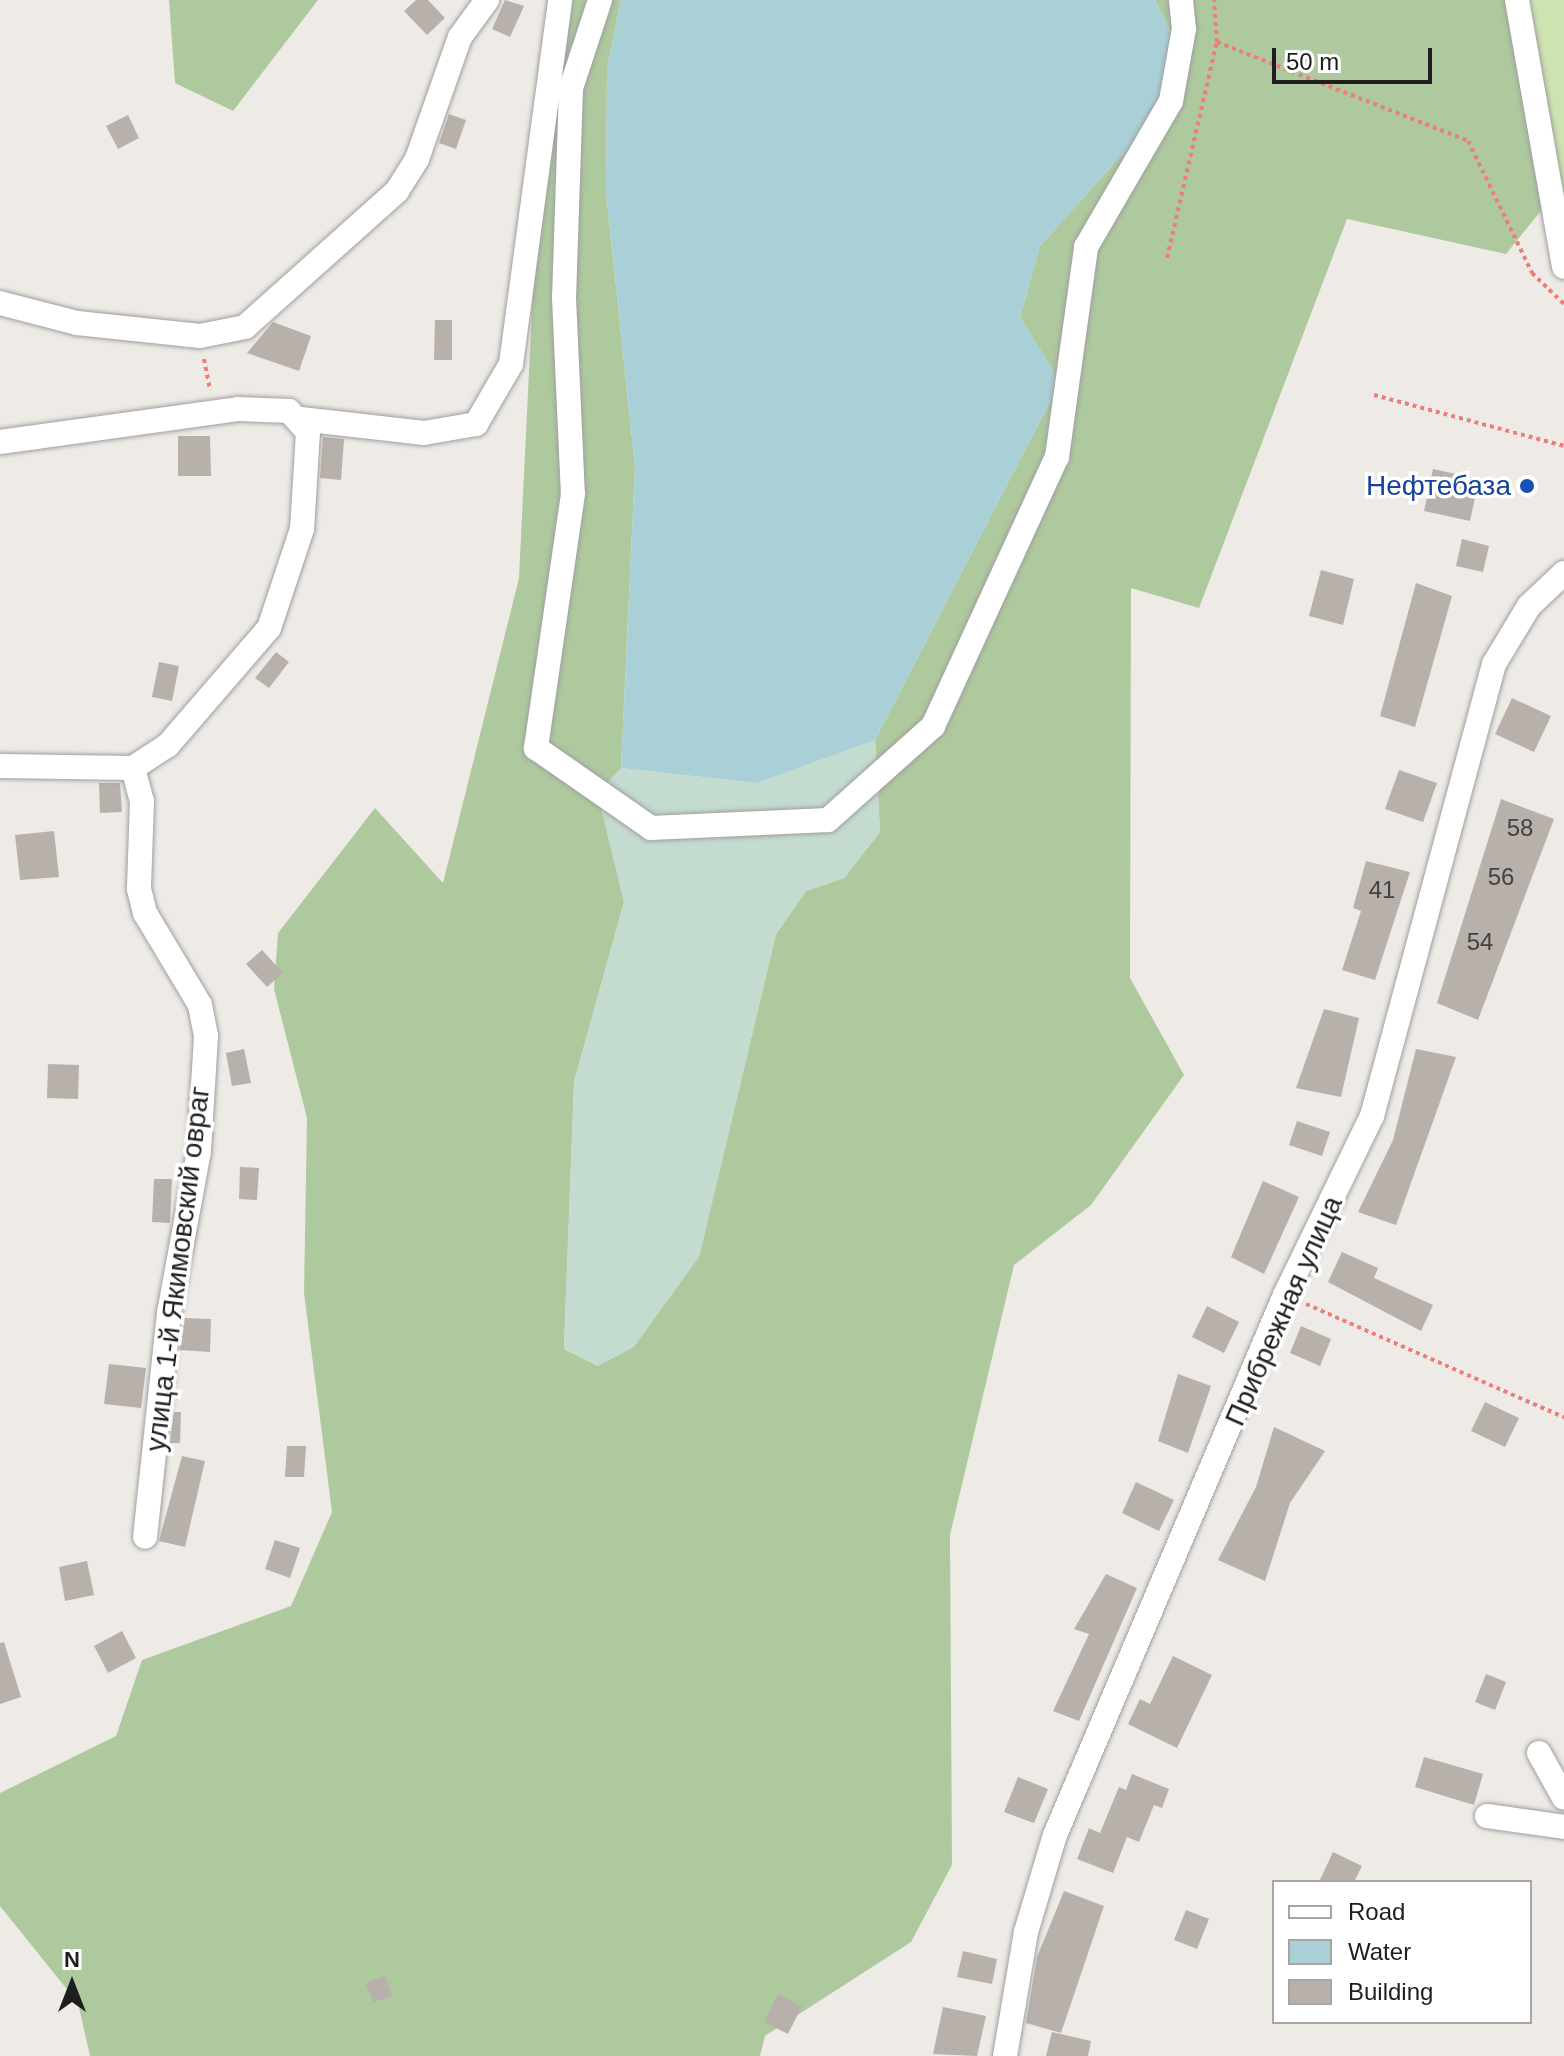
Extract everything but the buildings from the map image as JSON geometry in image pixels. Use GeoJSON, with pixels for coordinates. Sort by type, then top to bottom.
{"type":"FeatureCollection","features":[{"type":"Feature","properties":{"kind":"street"},"geometry":{"type":"LineString","coordinates":[[0,303],[77,323],[200,336],[245,327],[397,191],[417,159],[460,37],[487,0]]}},
{"type":"Feature","properties":{"kind":"street"},"geometry":{"type":"LineString","coordinates":[[0,442],[214,412],[269,408],[301,419],[424,433],[476,424],[511,364],[560,0]]}},
{"type":"Feature","properties":{"kind":"street"},"geometry":{"type":"LineString","coordinates":[[600,0],[571,88],[564,298],[573,494],[536,748],[651,828],[828,820],[933,726],[1057,457],[1086,247],[1171,101],[1184,29],[1181,0]]}},
{"type":"Feature","properties":{"kind":"street"},"geometry":{"type":"LineString","coordinates":[[1517,0],[1564,267]]}},
{"type":"Feature","properties":{"kind":"street"},"geometry":{"type":"LineString","coordinates":[[0,766],[133,768],[168,745],[269,628],[302,529],[310,456],[301,419]]}},
{"type":"Feature","properties":{"kind":"street","name":"Прибрежная улица"},"geometry":{"type":"LineString","coordinates":[[1005,2056],[1026,1932],[1055,1835],[1285,1295],[1372,1116],[1494,664],[1529,606],[1564,573]]}},
{"type":"Feature","properties":{"kind":"street","name":"улица 1-й Якимовский овраг"},"geometry":{"type":"LineString","coordinates":[[133,768],[142,801],[142,901],[200,1005],[206,1036],[199,1151],[169,1313],[145,1537]]}},
{"type":"Feature","properties":{"kind":"street"},"geometry":{"type":"LineString","coordinates":[[1539,1753],[1564,1798]]}},
{"type":"Feature","properties":{"kind":"street"},"geometry":{"type":"LineString","coordinates":[[1487,1816],[1564,1827]]}},
{"type":"Feature","properties":{"kind":"path"},"geometry":{"type":"LineString","coordinates":[[1167,258],[1217,42],[1214,0]]}},
{"type":"Feature","properties":{"kind":"path"},"geometry":{"type":"LineString","coordinates":[[1217,42],[1468,141],[1532,273],[1564,304]]}},
{"type":"Feature","properties":{"kind":"path"},"geometry":{"type":"LineString","coordinates":[[200,336],[214,412]]}},
{"type":"Feature","properties":{"kind":"path"},"geometry":{"type":"LineString","coordinates":[[1374,395],[1564,446]]}},
{"type":"Feature","properties":{"kind":"path"},"geometry":{"type":"LineString","coordinates":[[1285,1295],[1564,1417]]}},
{"type":"Feature","properties":{"kind":"green space"},"geometry":{"type":"Polygon","coordinates":[[[169,0],[318,0],[233,111],[175,83],[169,0]]]}},
{"type":"Feature","properties":{"kind":"green space"},"geometry":{"type":"Polygon","coordinates":[[[547,0],[621,0],[607,69],[606,192],[635,467],[621,768],[598,794],[624,902],[574,1082],[564,1349],[598,1366],[699,1257],[776,934],[806,891],[844,878],[880,832],[875,740],[1060,382],[1020,317],[1040,246],[1160,112],[1172,34],[1155,0],[1517,0],[1553,196],[1506,254],[1347,219],[1199,608],[1131,588],[1130,978],[1184,1075],[1091,1205],[1014,1265],[950,1535],[952,1865],[911,1942],[765,2036],[760,2056],[90,2056],[78,2003],[0,1906],[0,1793],[116,1736],[142,1660],[291,1606],[332,1512],[304,1293],[307,1118],[274,989],[278,933],[375,808],[443,883],[519,578],[547,0]]]}},
{"type":"Feature","properties":{"kind":"green space"},"geometry":{"type":"Polygon","coordinates":[[[1517,0],[1564,0],[1564,200],[1517,0]]]}},
{"type":"Feature","properties":{"kind":"green space"},"geometry":{"type":"Polygon","coordinates":[[[875,740],[880,832],[844,878],[806,891],[776,934],[699,1257],[634,1347],[598,1366],[564,1349],[574,1082],[624,902],[598,794],[621,768],[757,783],[875,740]]]}},
{"type":"Feature","properties":{"kind":"water"},"geometry":{"type":"Polygon","coordinates":[[[621,0],[1155,0],[1172,34],[1160,112],[1040,246],[1020,317],[1060,382],[875,740],[757,783],[621,768],[635,467],[606,192],[607,69],[621,0]]]}},
{"type":"Feature","properties":{"kind":"place","name":"Нефтебаза"},"geometry":{"type":"Point","coordinates":[1527,486]}}]}
